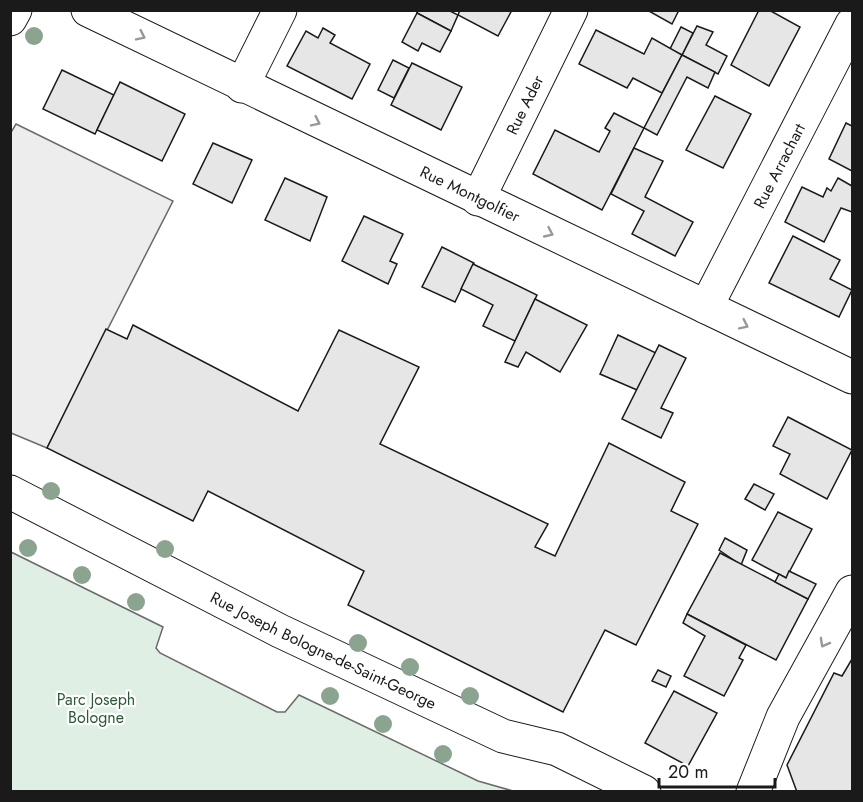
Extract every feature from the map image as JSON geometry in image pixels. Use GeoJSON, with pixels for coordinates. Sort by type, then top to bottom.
{"type":"FeatureCollection","features":[{"type":"Feature","properties":{"kind":"street"},"geometry":{"type":"LineString","coordinates":[[10,20],[15,10]]}},
{"type":"Feature","properties":{"kind":"street","name":"Rue Montgolfier"},"geometry":{"type":"LineString","coordinates":[[88,10],[242,86],[852,377]]}},
{"type":"Feature","properties":{"kind":"street"},"geometry":{"type":"LineString","coordinates":[[242,86],[280,10]]}},
{"type":"Feature","properties":{"kind":"street","name":"Rue Ader"},"geometry":{"type":"LineString","coordinates":[[478,199],[572,10]]}},
{"type":"Feature","properties":{"kind":"street","name":"Rue Arrachart"},"geometry":{"type":"LineString","coordinates":[[706,307],[852,24]]}},
{"type":"Feature","properties":{"kind":"street","name":"Rue Joseph Bologne-de-Saint-George"},"geometry":{"type":"LineString","coordinates":[[10,492],[291,636],[503,736],[557,749],[644,792]]}},
{"type":"Feature","properties":{"kind":"street"},"geometry":{"type":"LineString","coordinates":[[753,792],[783,717],[852,592]]}},
{"type":"Feature","properties":{"kind":"green space","name":"Parc Joseph Bologne"},"geometry":{"type":"Polygon","coordinates":[[[11,552],[163,627],[156,648],[160,653],[277,712],[285,712],[299,695],[478,781],[513,791],[11,791],[11,552]]]}},
{"type":"Feature","properties":{"kind":"shaded area"},"geometry":{"type":"Polygon","coordinates":[[[16,124],[173,201],[47,448],[11,433],[10,134],[16,124]]]}},
{"type":"Feature","properties":{"kind":"building"},"geometry":{"type":"Polygon","coordinates":[[[418,10],[448,10],[458,15],[451,31],[417,13],[418,10]]]}},
{"type":"Feature","properties":{"kind":"building"},"geometry":{"type":"Polygon","coordinates":[[[460,10],[512,10],[498,36],[458,15],[460,10]]]}},
{"type":"Feature","properties":{"kind":"building"},"geometry":{"type":"Polygon","coordinates":[[[647,10],[679,10],[672,24],[647,10]]]}},
{"type":"Feature","properties":{"kind":"building"},"geometry":{"type":"Polygon","coordinates":[[[759,10],[769,10],[800,27],[769,86],[731,65],[759,10]]]}},
{"type":"Feature","properties":{"kind":"building"},"geometry":{"type":"Polygon","coordinates":[[[417,13],[451,31],[440,52],[422,43],[418,51],[402,42],[417,13]]]}},
{"type":"Feature","properties":{"kind":"building"},"geometry":{"type":"Polygon","coordinates":[[[697,26],[713,32],[706,45],[727,56],[718,74],[682,55],[697,26]]]}},
{"type":"Feature","properties":{"kind":"building"},"geometry":{"type":"Polygon","coordinates":[[[681,27],[693,33],[682,55],[670,49],[681,27]]]}},
{"type":"Feature","properties":{"kind":"building"},"geometry":{"type":"Polygon","coordinates":[[[323,28],[335,35],[330,43],[370,64],[352,99],[287,66],[306,31],[318,38],[323,28]]]}},
{"type":"Feature","properties":{"kind":"building"},"geometry":{"type":"Polygon","coordinates":[[[596,30],[644,54],[652,38],[682,55],[662,93],[633,78],[627,88],[579,64],[596,30]]]}},
{"type":"Feature","properties":{"kind":"building"},"geometry":{"type":"Polygon","coordinates":[[[682,55],[715,72],[708,88],[687,77],[657,135],[644,128],[682,55]]]}},
{"type":"Feature","properties":{"kind":"building"},"geometry":{"type":"Polygon","coordinates":[[[393,60],[409,68],[394,98],[378,90],[393,60]]]}},
{"type":"Feature","properties":{"kind":"building"},"geometry":{"type":"Polygon","coordinates":[[[412,63],[462,87],[441,130],[391,105],[412,63]]]}},
{"type":"Feature","properties":{"kind":"building"},"geometry":{"type":"Polygon","coordinates":[[[62,70],[114,95],[95,134],[43,109],[62,70]]]}},
{"type":"Feature","properties":{"kind":"building"},"geometry":{"type":"Polygon","coordinates":[[[120,82],[185,114],[162,161],[97,130],[120,82]]]}},
{"type":"Feature","properties":{"kind":"building"},"geometry":{"type":"Polygon","coordinates":[[[715,96],[751,114],[723,168],[686,150],[715,96]]]}},
{"type":"Feature","properties":{"kind":"building"},"geometry":{"type":"Polygon","coordinates":[[[614,113],[644,128],[602,210],[533,174],[555,130],[599,152],[610,131],[605,128],[614,113]]]}},
{"type":"Feature","properties":{"kind":"building"},"geometry":{"type":"Polygon","coordinates":[[[846,123],[852,126],[852,171],[829,159],[846,123]]]}},
{"type":"Feature","properties":{"kind":"building"},"geometry":{"type":"Polygon","coordinates":[[[213,143],[252,160],[232,203],[193,184],[213,143]]]}},
{"type":"Feature","properties":{"kind":"building"},"geometry":{"type":"Polygon","coordinates":[[[634,148],[663,161],[645,197],[693,222],[675,256],[632,234],[644,211],[611,194],[634,148]]]}},
{"type":"Feature","properties":{"kind":"building"},"geometry":{"type":"Polygon","coordinates":[[[285,178],[327,197],[310,241],[265,220],[285,178]]]}},
{"type":"Feature","properties":{"kind":"building"},"geometry":{"type":"Polygon","coordinates":[[[838,178],[852,186],[852,212],[841,208],[824,242],[785,222],[802,187],[823,197],[827,188],[831,191],[838,178]]]}},
{"type":"Feature","properties":{"kind":"building"},"geometry":{"type":"Polygon","coordinates":[[[364,216],[403,234],[390,261],[397,264],[388,284],[342,261],[364,216]]]}},
{"type":"Feature","properties":{"kind":"building"},"geometry":{"type":"Polygon","coordinates":[[[793,236],[840,260],[830,279],[852,290],[839,317],[769,283],[793,236]]]}},
{"type":"Feature","properties":{"kind":"building"},"geometry":{"type":"Polygon","coordinates":[[[442,247],[474,263],[455,302],[422,287],[442,247]]]}},
{"type":"Feature","properties":{"kind":"building"},"geometry":{"type":"Polygon","coordinates":[[[473,264],[537,295],[515,341],[483,326],[493,305],[461,289],[473,264]]]}},
{"type":"Feature","properties":{"kind":"building"},"geometry":{"type":"Polygon","coordinates":[[[535,299],[587,325],[560,372],[526,352],[518,367],[505,362],[535,299]]]}},
{"type":"Feature","properties":{"kind":"building"},"geometry":{"type":"Polygon","coordinates":[[[133,325],[298,411],[339,330],[419,367],[380,444],[548,524],[535,547],[555,556],[609,443],[685,482],[671,511],[698,524],[636,645],[605,630],[563,712],[348,605],[364,571],[208,491],[193,521],[47,448],[106,329],[127,339],[133,325]]]}},
{"type":"Feature","properties":{"kind":"building"},"geometry":{"type":"Polygon","coordinates":[[[618,335],[656,353],[637,390],[600,374],[618,335]]]}},
{"type":"Feature","properties":{"kind":"building"},"geometry":{"type":"Polygon","coordinates":[[[659,345],[686,358],[661,408],[673,413],[661,438],[622,419],[659,345]]]}},
{"type":"Feature","properties":{"kind":"building"},"geometry":{"type":"Polygon","coordinates":[[[788,417],[852,450],[827,499],[780,474],[790,454],[773,446],[788,417]]]}},
{"type":"Feature","properties":{"kind":"building"},"geometry":{"type":"Polygon","coordinates":[[[754,484],[774,494],[765,510],[745,499],[754,484]]]}},
{"type":"Feature","properties":{"kind":"building"},"geometry":{"type":"Polygon","coordinates":[[[778,512],[812,529],[786,578],[752,560],[778,512]]]}},
{"type":"Feature","properties":{"kind":"building"},"geometry":{"type":"Polygon","coordinates":[[[725,538],[747,550],[741,565],[719,550],[725,538]]]}},
{"type":"Feature","properties":{"kind":"building"},"geometry":{"type":"Polygon","coordinates":[[[720,553],[808,599],[776,660],[687,614],[720,553]]]}},
{"type":"Feature","properties":{"kind":"building"},"geometry":{"type":"Polygon","coordinates":[[[789,571],[816,584],[808,599],[775,582],[779,574],[786,578],[789,571]]]}},
{"type":"Feature","properties":{"kind":"building"},"geometry":{"type":"Polygon","coordinates":[[[687,614],[746,645],[739,658],[743,660],[724,696],[684,676],[705,636],[683,623],[687,614]]]}},
{"type":"Feature","properties":{"kind":"building"},"geometry":{"type":"Polygon","coordinates":[[[852,659],[852,792],[797,792],[787,765],[834,673],[842,676],[852,659]]]}},
{"type":"Feature","properties":{"kind":"building"},"geometry":{"type":"Polygon","coordinates":[[[658,670],[671,676],[666,687],[652,681],[658,670]]]}},
{"type":"Feature","properties":{"kind":"building"},"geometry":{"type":"Polygon","coordinates":[[[674,691],[717,713],[688,766],[645,743],[674,691]]]}}]}
